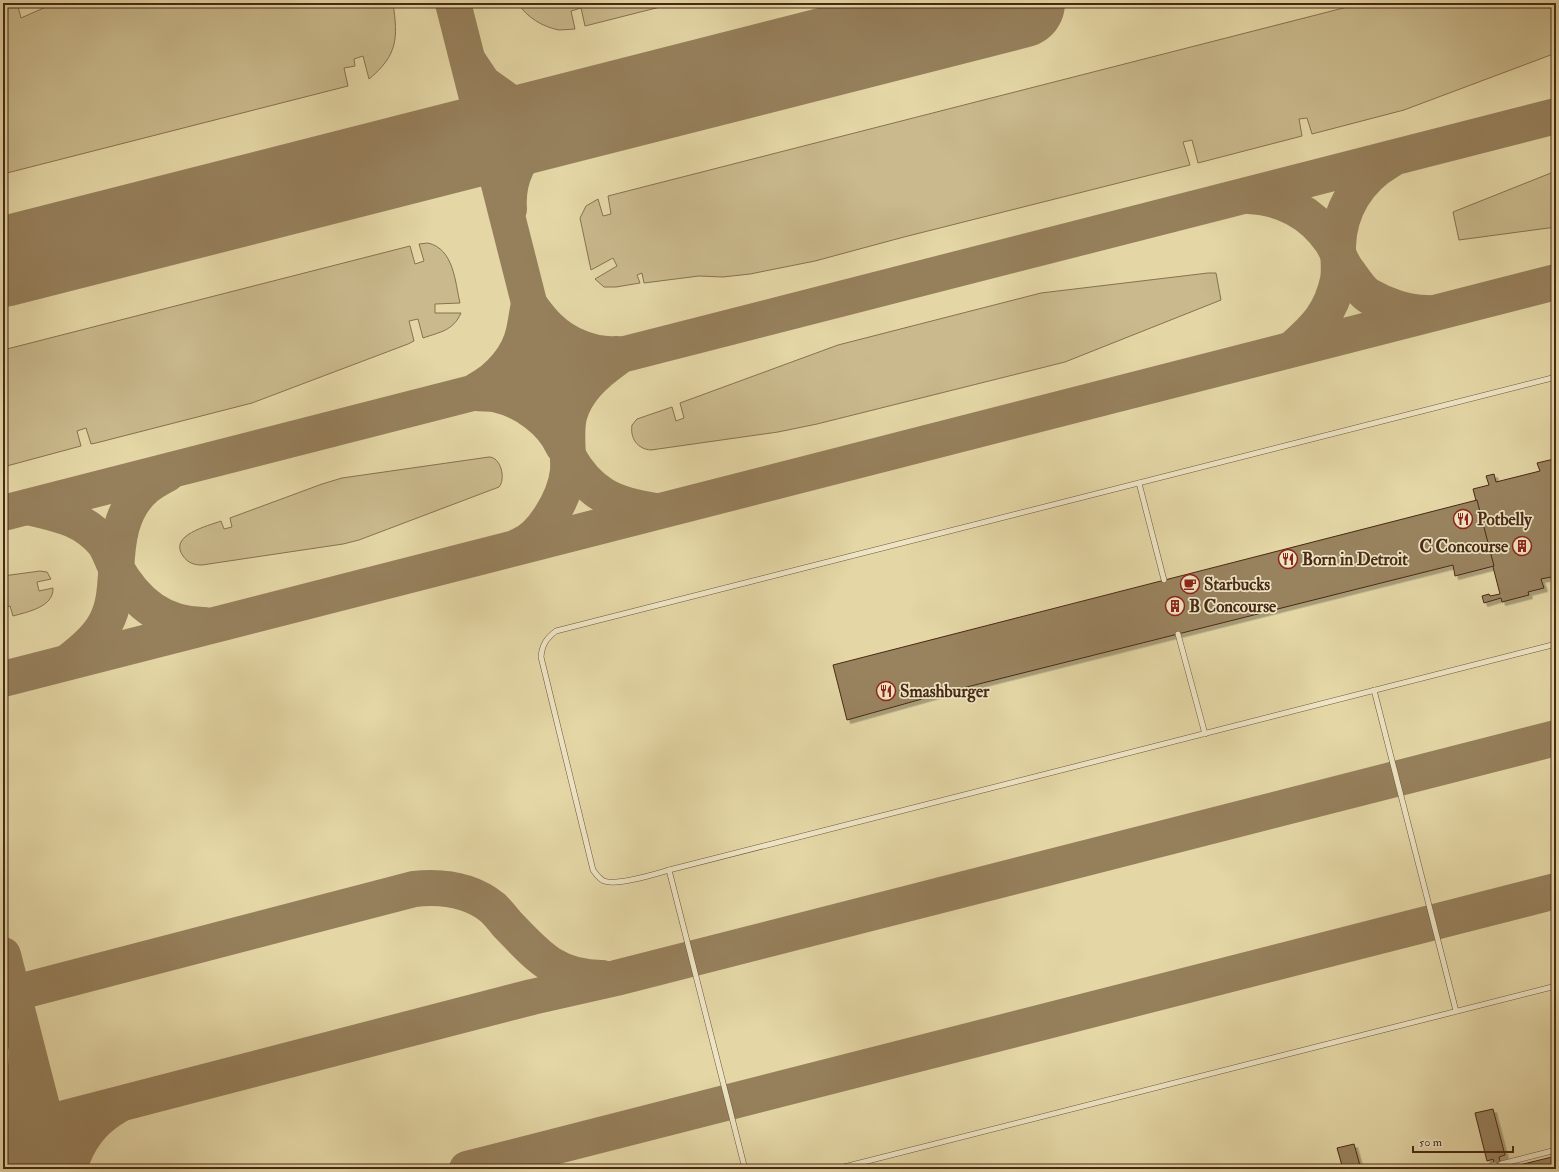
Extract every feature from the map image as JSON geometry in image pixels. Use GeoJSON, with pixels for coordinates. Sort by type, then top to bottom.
{"type":"FeatureCollection","features":[{"type":"Feature","properties":{"kind":"lane"},"geometry":{"type":"LineString","coordinates":[[1556,377],[556,631],[544,642],[541,649],[541,657],[593,870],[603,881],[614,882],[669,870],[1556,644]]}},
{"type":"Feature","properties":{"kind":"lane"},"geometry":{"type":"LineString","coordinates":[[1139,483],[1164,580]]}},
{"type":"Feature","properties":{"kind":"lane"},"geometry":{"type":"LineString","coordinates":[[1178,634],[1205,734]]}},
{"type":"Feature","properties":{"kind":"lane"},"geometry":{"type":"LineString","coordinates":[[1374,690],[1456,1011]]}},
{"type":"Feature","properties":{"kind":"lane"},"geometry":{"type":"LineString","coordinates":[[669,870],[745,1169]]}},
{"type":"Feature","properties":{"kind":"lane"},"geometry":{"type":"LineString","coordinates":[[836,1169],[1556,986]]}},
{"type":"Feature","properties":{"kind":"lane"},"geometry":{"type":"LineString","coordinates":[[1501,1164],[1556,1150]]}},
{"type":"Feature","properties":{"kind":"lane"},"geometry":{"type":"LineString","coordinates":[[1482,1169],[1495,1165]]}},
{"type":"Feature","properties":{"kind":"shaded area"},"geometry":{"type":"Polygon","coordinates":[[[3,3],[17,3],[21,18],[55,3],[393,3],[395,15],[395,36],[391,54],[379,70],[369,79],[363,56],[354,59],[355,66],[344,68],[348,86],[3,174],[3,3]]]}},
{"type":"Feature","properties":{"kind":"shaded area"},"geometry":{"type":"Polygon","coordinates":[[[518,3],[676,3],[585,26],[581,8],[571,11],[575,29],[559,30],[553,29],[536,21],[521,8],[518,3]]]}},
{"type":"Feature","properties":{"kind":"shaded area"},"geometry":{"type":"Polygon","coordinates":[[[1363,3],[1556,3],[1556,53],[1404,110],[1312,134],[1307,118],[1299,119],[1302,136],[1198,163],[1192,140],[1183,142],[1190,165],[815,261],[750,274],[723,277],[699,276],[644,283],[642,273],[637,275],[640,283],[616,287],[604,287],[595,279],[617,266],[613,258],[591,270],[580,218],[586,206],[598,199],[603,216],[611,214],[608,196],[1363,3]]]}},
{"type":"Feature","properties":{"kind":"shaded area"},"geometry":{"type":"Polygon","coordinates":[[[1556,171],[1556,227],[1459,240],[1453,212],[1556,171]]]}},
{"type":"Feature","properties":{"kind":"shaded area"},"geometry":{"type":"Polygon","coordinates":[[[428,243],[437,246],[448,259],[455,276],[457,286],[460,303],[435,304],[435,313],[461,313],[454,324],[445,330],[423,338],[418,319],[409,321],[414,341],[252,403],[91,444],[86,428],[77,431],[81,446],[3,467],[3,350],[410,246],[415,264],[424,261],[419,244],[428,243]]]}},
{"type":"Feature","properties":{"kind":"shaded area"},"geometry":{"type":"Polygon","coordinates":[[[1216,273],[1221,300],[1065,362],[817,424],[778,432],[651,450],[642,448],[633,438],[632,425],[637,419],[672,407],[676,421],[684,418],[680,403],[838,345],[1041,293],[1216,273]]]}},
{"type":"Feature","properties":{"kind":"shaded area"},"geometry":{"type":"Polygon","coordinates":[[[489,457],[497,461],[501,469],[502,479],[499,487],[359,540],[343,544],[202,565],[189,562],[183,556],[180,549],[181,542],[192,532],[221,521],[224,529],[232,527],[230,518],[342,478],[489,457]]]}},
{"type":"Feature","properties":{"kind":"shaded area"},"geometry":{"type":"Polygon","coordinates":[[[40,571],[47,572],[51,579],[37,582],[39,591],[53,588],[49,600],[39,608],[13,616],[10,606],[3,608],[3,576],[40,571]]]}},
{"type":"Feature","properties":{"kind":"building","name":"C Concourse"},"geometry":{"type":"Polygon","coordinates":[[[1554,459],[1556,467],[1556,576],[1541,579],[1544,588],[1528,592],[1529,595],[1502,602],[1501,598],[1484,603],[1482,596],[1489,594],[1490,596],[1500,594],[1473,489],[1489,485],[1486,476],[1494,474],[1496,482],[1540,471],[1537,463],[1554,459]]]}},
{"type":"Feature","properties":{"kind":"building","name":"B Concourse"},"geometry":{"type":"Polygon","coordinates":[[[1477,500],[1494,566],[1455,576],[1453,565],[947,692],[847,720],[833,665],[1477,500]]]}},
{"type":"Feature","properties":{"kind":"building"},"geometry":{"type":"Polygon","coordinates":[[[1493,1109],[1505,1155],[1499,1157],[1502,1169],[1496,1169],[1493,1159],[1487,1161],[1475,1113],[1493,1109]]]}},
{"type":"Feature","properties":{"kind":"building"},"geometry":{"type":"Polygon","coordinates":[[[1354,1144],[1361,1169],[1343,1169],[1337,1148],[1354,1144]]]}},
{"type":"Feature","properties":{"kind":"building"},"geometry":{"type":"Polygon","coordinates":[[[1556,1156],[1556,1169],[1503,1169],[1556,1156]]]}},
{"type":"Feature","properties":{"kind":"taxiway"},"geometry":{"type":"LineString","coordinates":[[453,3],[568,456],[585,480],[604,496],[627,505],[656,511]]}},
{"type":"Feature","properties":{"kind":"taxiway"},"geometry":{"type":"LineString","coordinates":[[469,62],[483,83],[508,101],[537,113],[582,114]]}},
{"type":"Feature","properties":{"kind":"taxiway"},"geometry":{"type":"LineString","coordinates":[[509,209],[512,180],[524,154],[543,135],[564,124],[593,112]]}},
{"type":"Feature","properties":{"kind":"taxiway"},"geometry":{"type":"LineString","coordinates":[[3,513],[1556,116]]}},
{"type":"Feature","properties":{"kind":"taxiway"},"geometry":{"type":"LineString","coordinates":[[1292,349],[1315,327],[1327,311],[1335,292],[1339,267],[1339,233],[1346,208],[1352,197],[1368,177],[1389,161]]}},
{"type":"Feature","properties":{"kind":"taxiway"},"geometry":{"type":"LineString","coordinates":[[1248,196],[1261,197],[1284,203],[1295,208],[1315,222],[1331,241],[1346,269],[1361,289],[1369,296],[1397,308],[1412,312],[1427,313]]}},
{"type":"Feature","properties":{"kind":"taxiway"},"geometry":{"type":"LineString","coordinates":[[3,679],[1556,282]]}},
{"type":"Feature","properties":{"kind":"taxiway"},"geometry":{"type":"LineString","coordinates":[[477,390],[493,380],[513,358],[518,349],[525,328],[529,304],[546,325],[564,340],[590,351],[617,354]]}},
{"type":"Feature","properties":{"kind":"taxiway"},"geometry":{"type":"LineString","coordinates":[[519,546],[537,534],[545,525],[558,504],[563,492],[568,471],[568,423],[576,398],[594,376],[617,358]]}},
{"type":"Feature","properties":{"kind":"taxiway"},"geometry":{"type":"LineString","coordinates":[[476,393],[498,395],[527,407],[552,428],[563,446]]}},
{"type":"Feature","properties":{"kind":"taxiway"},"geometry":{"type":"LineString","coordinates":[[68,662],[94,639],[103,628],[109,616],[115,592],[119,539],[125,516],[130,506],[146,487],[167,474]]}},
{"type":"Feature","properties":{"kind":"taxiway"},"geometry":{"type":"LineString","coordinates":[[28,507],[50,512],[79,522],[96,535],[106,546],[116,568],[132,592],[152,610],[176,621],[204,625]]}},
{"type":"Feature","properties":{"kind":"taxiway"},"geometry":{"type":"LineString","coordinates":[[3,1134],[532,997],[616,978],[1556,738]]}},
{"type":"Feature","properties":{"kind":"taxiway"},"geometry":{"type":"LineString","coordinates":[[3,996],[414,889],[425,888],[446,889],[466,893],[475,897],[493,908],[528,946],[548,963],[572,974],[602,978]]}},
{"type":"Feature","properties":{"kind":"taxiway"},"geometry":{"type":"LineString","coordinates":[[467,1169],[1556,891]]}},
{"type":"Feature","properties":{"kind":"taxiway"},"geometry":{"type":"LineString","coordinates":[[3,955],[58,1169]]}},
{"type":"Feature","properties":{"kind":"taxiway"},"geometry":{"type":"LineString","coordinates":[[3,1115],[14,1101],[24,1080],[27,1054]]}},
{"type":"Feature","properties":{"kind":"taxiway"},"geometry":{"type":"LineString","coordinates":[[69,1169],[76,1149],[92,1125],[117,1106]]}},
{"type":"Feature","properties":{"kind":"taxiway"},"geometry":{"type":"LineString","coordinates":[[3,1146],[25,1155],[44,1169]]}},
{"type":"Feature","properties":{"kind":"runway"},"geometry":{"type":"LineString","coordinates":[[3,262],[1020,3]]}},
{"type":"Feature","properties":{"kind":"place","name":"Potbelly"},"geometry":{"type":"Point","coordinates":[1463,519]}},
{"type":"Feature","properties":{"kind":"place","name":"C Concourse"},"geometry":{"type":"Point","coordinates":[1522,546]}},
{"type":"Feature","properties":{"kind":"place","name":"Born in Detroit"},"geometry":{"type":"Point","coordinates":[1288,559]}},
{"type":"Feature","properties":{"kind":"place","name":"Starbucks"},"geometry":{"type":"Point","coordinates":[1190,584]}},
{"type":"Feature","properties":{"kind":"place","name":"B Concourse"},"geometry":{"type":"Point","coordinates":[1175,606]}},
{"type":"Feature","properties":{"kind":"place","name":"Smashburger"},"geometry":{"type":"Point","coordinates":[886,691]}}]}
